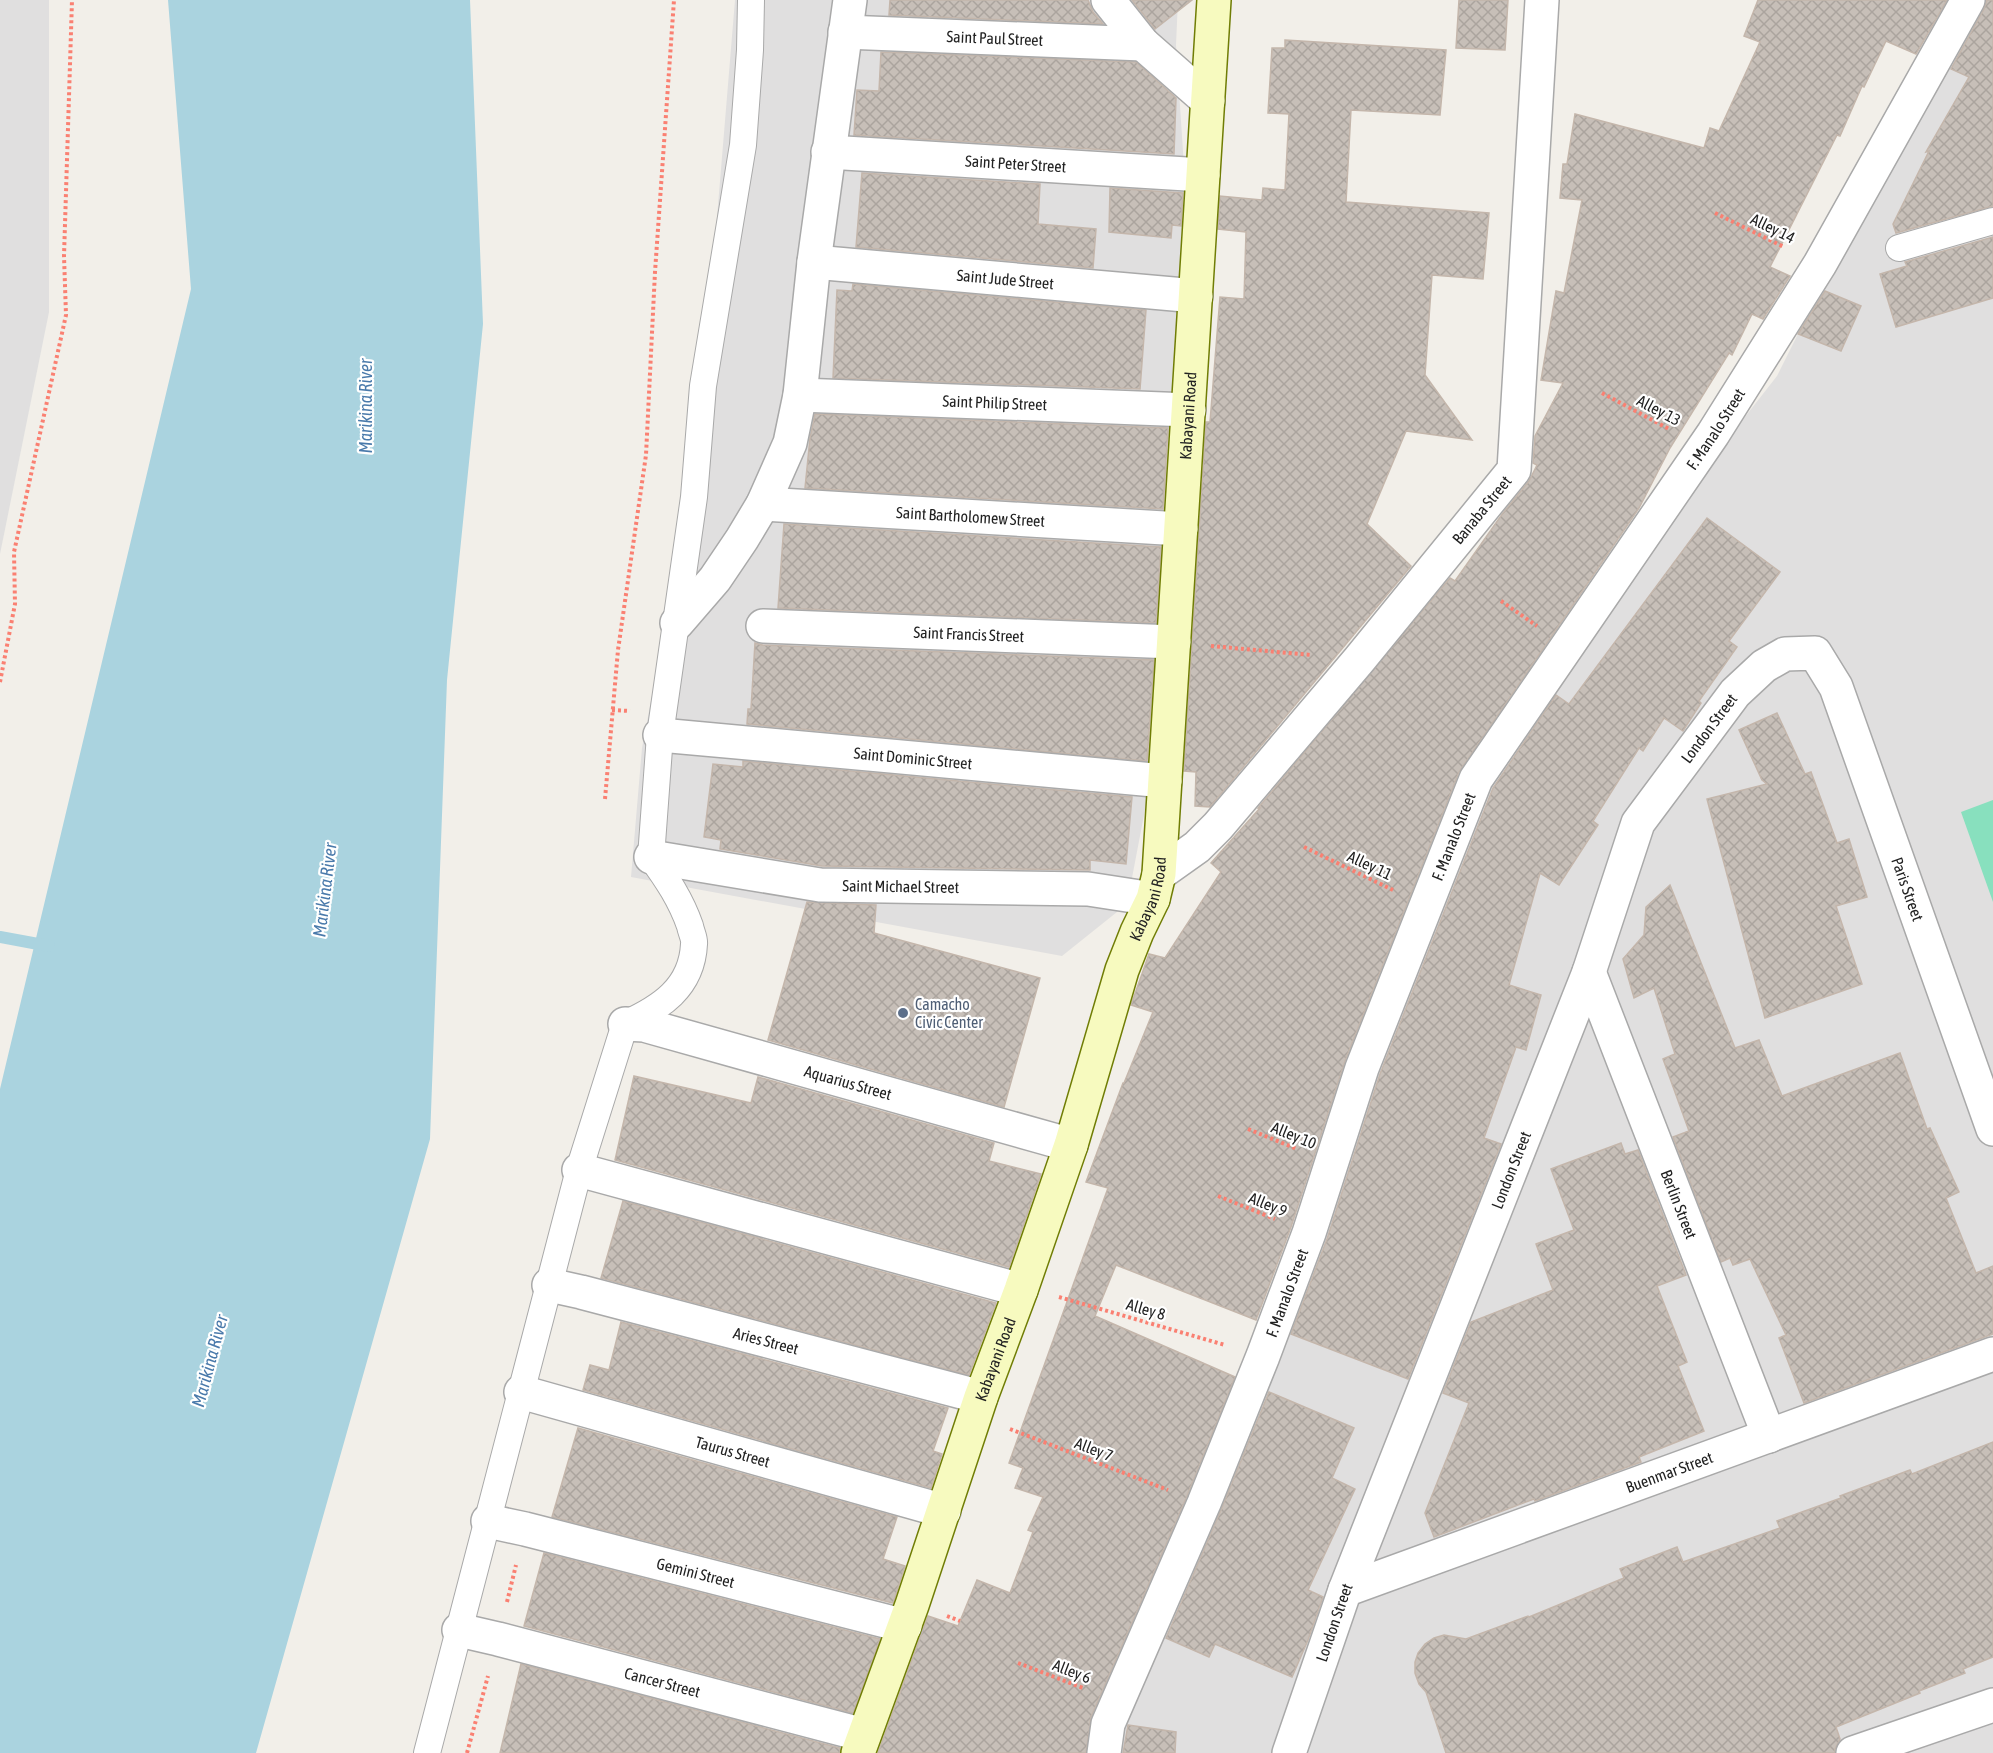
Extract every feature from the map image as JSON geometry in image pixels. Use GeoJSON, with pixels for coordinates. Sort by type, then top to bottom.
{"type":"FeatureCollection","features":[{"type":"Feature","properties":{"kind":"street"},"geometry":{"type":"LineString","coordinates":[[1108,0],[1143,44],[1208,101]]}},
{"type":"Feature","properties":{"kind":"street","name":"Kabayani Road"},"geometry":{"type":"LineString","coordinates":[[861,1744],[905,1626],[978,1406],[1022,1288],[1071,1145],[1122,970],[1156,886],[1165,781],[1214,0]]}},
{"type":"Feature","properties":{"kind":"street","name":"Banaba Street"},"geometry":{"type":"LineString","coordinates":[[1156,886],[1218,826],[1359,660],[1514,470],[1542,0]]}},
{"type":"Feature","properties":{"kind":"street","name":"F. Manalo Street"},"geometry":{"type":"LineString","coordinates":[[1104,1753],[1108,1724],[1117,1701],[1204,1503],[1263,1356],[1309,1233],[1362,1068],[1476,779],[1704,447],[1820,264],[1968,0]]}},
{"type":"Feature","properties":{"kind":"street"},"geometry":{"type":"LineString","coordinates":[[677,624],[715,579],[763,504],[790,443],[800,395],[814,262],[848,16]]}},
{"type":"Feature","properties":{"kind":"street","name":"Saint Paul Street"},"geometry":{"type":"LineString","coordinates":[[848,16],[1143,44]]}},
{"type":"Feature","properties":{"kind":"street","name":"Saint Peter Street"},"geometry":{"type":"LineString","coordinates":[[828,152],[1203,175]]}},
{"type":"Feature","properties":{"kind":"street","name":"Saint Jude Street"},"geometry":{"type":"LineString","coordinates":[[814,262],[1196,296]]}},
{"type":"Feature","properties":{"kind":"street","name":"Saint Philip Street"},"geometry":{"type":"LineString","coordinates":[[800,395],[1189,410]]}},
{"type":"Feature","properties":{"kind":"street","name":"Saint Bartholomew Street"},"geometry":{"type":"LineString","coordinates":[[763,504],[1181,529]]}},
{"type":"Feature","properties":{"kind":"street","name":"Saint Francis Street"},"geometry":{"type":"LineString","coordinates":[[763,626],[1174,642]]}},
{"type":"Feature","properties":{"kind":"street","name":"London Street"},"geometry":{"type":"LineString","coordinates":[[1289,1753],[1345,1590],[1589,972],[1638,823],[1735,693],[1764,666],[1785,654],[1815,653]]}},
{"type":"Feature","properties":{"kind":"street","name":"Paris Street"},"geometry":{"type":"LineString","coordinates":[[1815,653],[1836,687],[1993,1129]]}},
{"type":"Feature","properties":{"kind":"street","name":"Saint Dominic Street"},"geometry":{"type":"LineString","coordinates":[[660,735],[1165,781]]}},
{"type":"Feature","properties":{"kind":"street","name":"Saint Michael Street"},"geometry":{"type":"LineString","coordinates":[[651,857],[820,885],[1088,889],[1156,886]]}},
{"type":"Feature","properties":{"kind":"street","name":"Berlin Street"},"geometry":{"type":"LineString","coordinates":[[1589,972],[1769,1436]]}},
{"type":"Feature","properties":{"kind":"street","name":"Aquarius Street"},"geometry":{"type":"LineString","coordinates":[[625,1024],[644,1025],[1071,1145]]}},
{"type":"Feature","properties":{"kind":"street"},"geometry":{"type":"LineString","coordinates":[[579,1170],[1022,1288]]}},
{"type":"Feature","properties":{"kind":"street","name":"Aries Street"},"geometry":{"type":"LineString","coordinates":[[549,1285],[581,1292],[978,1406]]}},
{"type":"Feature","properties":{"kind":"street","name":"Buenmar Street"},"geometry":{"type":"LineString","coordinates":[[1345,1590],[1993,1354]]}},
{"type":"Feature","properties":{"kind":"street","name":"Taurus Street"},"geometry":{"type":"LineString","coordinates":[[521,1392],[944,1511]]}},
{"type":"Feature","properties":{"kind":"street","name":"Gemini Street"},"geometry":{"type":"LineString","coordinates":[[488,1521],[905,1626]]}},
{"type":"Feature","properties":{"kind":"street","name":"Cancer Street"},"geometry":{"type":"LineString","coordinates":[[459,1630],[498,1639],[861,1744]]}},
{"type":"Feature","properties":{"kind":"street"},"geometry":{"type":"LineString","coordinates":[[1853,1753],[1993,1705]]}},
{"type":"Feature","properties":{"kind":"lane"},"geometry":{"type":"LineString","coordinates":[[427,1753],[579,1170],[625,1024],[650,1012],[678,991],[689,968],[695,943],[684,910],[651,857],[660,735],[694,498],[703,386],[743,145],[751,0]]}},
{"type":"Feature","properties":{"kind":"lane"},"geometry":{"type":"LineString","coordinates":[[1899,248],[1993,220]]}},
{"type":"Feature","properties":{"kind":"path"},"geometry":{"type":"LineString","coordinates":[[0,682],[15,604],[14,552],[66,315],[64,256],[72,0]]}},
{"type":"Feature","properties":{"kind":"path"},"geometry":{"type":"LineString","coordinates":[[605,800],[617,660],[646,455],[655,272],[674,0]]}},
{"type":"Feature","properties":{"kind":"path","name":"Alley 14"},"geometry":{"type":"LineString","coordinates":[[1715,213],[1820,264]]}},
{"type":"Feature","properties":{"kind":"path","name":"Alley 13"},"geometry":{"type":"LineString","coordinates":[[1602,393],[1704,447]]}},
{"type":"Feature","properties":{"kind":"path"},"geometry":{"type":"LineString","coordinates":[[1174,642],[1359,660]]}},
{"type":"Feature","properties":{"kind":"path","name":"Alley 11"},"geometry":{"type":"LineString","coordinates":[[1304,847],[1426,905]]}},
{"type":"Feature","properties":{"kind":"path","name":"Alley 10"},"geometry":{"type":"LineString","coordinates":[[1248,1129],[1331,1163]]}},
{"type":"Feature","properties":{"kind":"path","name":"Alley 9"},"geometry":{"type":"LineString","coordinates":[[1218,1196],[1309,1233]]}},
{"type":"Feature","properties":{"kind":"path","name":"Alley 8"},"geometry":{"type":"LineString","coordinates":[[1022,1288],[1263,1356]]}},
{"type":"Feature","properties":{"kind":"path","name":"Alley 7"},"geometry":{"type":"LineString","coordinates":[[978,1406],[1204,1503]]}},
{"type":"Feature","properties":{"kind":"path","name":"Alley 6"},"geometry":{"type":"LineString","coordinates":[[1018,1663],[1117,1701]]}},
{"type":"Feature","properties":{"kind":"shaded area"},"geometry":{"type":"Polygon","coordinates":[[[0,0],[49,0],[49,312],[0,554],[0,0]]]}},
{"type":"Feature","properties":{"kind":"shaded area"},"geometry":{"type":"Polygon","coordinates":[[[735,0],[1178,0],[1176,45],[1191,273],[1152,773],[1127,904],[1062,956],[631,877],[642,748],[697,459],[735,0]]]}},
{"type":"Feature","properties":{"kind":"shaded area"},"geometry":{"type":"Polygon","coordinates":[[[1965,0],[1993,0],[1993,1753],[1112,1753],[1114,1715],[1273,1376],[1383,1019],[1462,819],[1644,546],[1777,376],[1965,0]]]}},
{"type":"Feature","properties":{"kind":"green space"},"geometry":{"type":"Polygon","coordinates":[[[1993,800],[1993,902],[1961,812],[1993,800]]]}},
{"type":"Feature","properties":{"kind":"water","name":"Marikina River"},"geometry":{"type":"Polygon","coordinates":[[[168,0],[470,0],[483,324],[447,680],[430,1139],[256,1753],[0,1753],[0,1089],[191,289],[168,0]]]}},
{"type":"Feature","properties":{"kind":"building"},"geometry":{"type":"Polygon","coordinates":[[[890,0],[1088,0],[1093,12],[1103,24],[889,15],[890,0]]]}},
{"type":"Feature","properties":{"kind":"building"},"geometry":{"type":"Polygon","coordinates":[[[1132,0],[1192,0],[1155,29],[1132,0]]]}},
{"type":"Feature","properties":{"kind":"building"},"geometry":{"type":"Polygon","coordinates":[[[1459,0],[1508,0],[1505,50],[1456,48],[1459,0]]]}},
{"type":"Feature","properties":{"kind":"building"},"geometry":{"type":"Polygon","coordinates":[[[1758,0],[1947,0],[1916,54],[1886,41],[1864,87],[1862,86],[1840,136],[1837,135],[1770,267],[1790,276],[1763,319],[1752,314],[1732,355],[1729,353],[1670,448],[1639,508],[1459,772],[1345,1061],[1291,1227],[1256,1320],[1116,1265],[1095,1316],[1235,1377],[1187,1496],[1091,1717],[1086,1753],[878,1753],[928,1616],[958,1626],[977,1580],[1010,1593],[1033,1532],[1028,1530],[1043,1497],[1015,1488],[1023,1468],[1009,1463],[1108,1188],[1086,1182],[1123,1083],[1153,1012],[1131,1005],[1149,954],[1165,958],[1221,872],[1211,863],[1260,808],[1258,808],[1450,578],[1455,581],[1503,513],[1529,481],[1537,465],[1533,463],[1535,436],[1563,383],[1541,380],[1556,291],[1564,293],[1582,200],[1560,198],[1563,164],[1567,164],[1575,114],[1704,148],[1710,128],[1719,131],[1760,42],[1744,36],[1758,0]]]}},
{"type":"Feature","properties":{"kind":"building"},"geometry":{"type":"Polygon","coordinates":[[[1987,0],[1993,0],[1993,206],[1896,233],[1893,224],[1929,151],[1926,152],[1969,77],[1951,69],[1987,0]]]}},
{"type":"Feature","properties":{"kind":"building"},"geometry":{"type":"Polygon","coordinates":[[[1285,40],[1446,50],[1440,115],[1351,110],[1346,202],[1489,213],[1483,279],[1432,275],[1425,375],[1472,440],[1406,431],[1367,524],[1411,566],[1210,807],[1195,806],[1196,772],[1184,771],[1206,422],[1210,422],[1220,297],[1244,299],[1246,232],[1218,229],[1220,196],[1262,200],[1263,188],[1285,190],[1289,114],[1268,113],[1272,48],[1285,48],[1285,40]]]}},
{"type":"Feature","properties":{"kind":"building"},"geometry":{"type":"Polygon","coordinates":[[[881,52],[1136,62],[1176,98],[1174,154],[854,135],[857,90],[879,91],[881,52]]]}},
{"type":"Feature","properties":{"kind":"building"},"geometry":{"type":"Polygon","coordinates":[[[862,173],[1040,184],[1038,224],[1096,229],[1093,268],[856,247],[862,173]]]}},
{"type":"Feature","properties":{"kind":"building"},"geometry":{"type":"Polygon","coordinates":[[[1110,188],[1183,193],[1181,226],[1172,225],[1171,238],[1109,232],[1110,188]]]}},
{"type":"Feature","properties":{"kind":"building"},"geometry":{"type":"Polygon","coordinates":[[[1993,237],[1993,298],[1896,327],[1880,274],[1907,266],[1905,262],[1993,237]]]}},
{"type":"Feature","properties":{"kind":"building"},"geometry":{"type":"Polygon","coordinates":[[[853,284],[1146,310],[1140,389],[833,378],[837,290],[852,291],[853,284]]]}},
{"type":"Feature","properties":{"kind":"building"},"geometry":{"type":"Polygon","coordinates":[[[1825,291],[1861,306],[1841,351],[1798,334],[1825,291]]]}},
{"type":"Feature","properties":{"kind":"building"},"geometry":{"type":"Polygon","coordinates":[[[815,414],[1168,428],[1163,509],[805,488],[815,414]]]}},
{"type":"Feature","properties":{"kind":"building"},"geometry":{"type":"Polygon","coordinates":[[[1707,518],[1780,572],[1729,641],[1737,647],[1699,701],[1701,703],[1683,731],[1664,718],[1643,751],[1639,748],[1593,821],[1598,825],[1559,885],[1540,873],[1509,985],[1541,995],[1526,1050],[1516,1047],[1484,1138],[1501,1144],[1408,1379],[1291,1334],[1327,1239],[1380,1074],[1493,788],[1556,695],[1569,704],[1707,518]]]}},
{"type":"Feature","properties":{"kind":"building"},"geometry":{"type":"Polygon","coordinates":[[[784,524],[1161,547],[1156,623],[778,608],[784,524]]]}},
{"type":"Feature","properties":{"kind":"building"},"geometry":{"type":"Polygon","coordinates":[[[755,643],[1154,660],[1147,761],[747,724],[748,709],[751,709],[755,643]]]}},
{"type":"Feature","properties":{"kind":"building"},"geometry":{"type":"Polygon","coordinates":[[[1777,713],[1805,774],[1811,772],[1837,843],[1849,839],[1867,897],[1836,906],[1862,984],[1765,1018],[1707,799],[1767,784],[1762,780],[1739,730],[1777,713]]]}},
{"type":"Feature","properties":{"kind":"building"},"geometry":{"type":"Polygon","coordinates":[[[743,761],[1132,797],[1126,864],[1090,860],[1090,870],[822,866],[720,849],[721,840],[704,837],[713,764],[743,767],[743,761]]]}},
{"type":"Feature","properties":{"kind":"building"},"geometry":{"type":"Polygon","coordinates":[[[1670,885],[1735,1048],[1759,1040],[1782,1096],[1900,1053],[1927,1129],[1930,1128],[1959,1192],[1946,1198],[1976,1273],[1993,1266],[1993,1334],[1804,1403],[1779,1338],[1786,1335],[1750,1259],[1733,1265],[1730,1258],[1721,1262],[1673,1137],[1689,1131],[1663,1059],[1675,1054],[1654,988],[1634,998],[1623,959],[1644,935],[1646,907],[1670,885]]]}},
{"type":"Feature","properties":{"kind":"building","name":"Camacho Civic Center"},"geometry":{"type":"Polygon","coordinates":[[[807,902],[876,905],[874,933],[1040,978],[1004,1107],[768,1040],[807,902]]]}},
{"type":"Feature","properties":{"kind":"building"},"geometry":{"type":"Polygon","coordinates":[[[634,1076],[751,1103],[758,1077],[994,1143],[989,1161],[1041,1174],[1009,1267],[615,1160],[634,1076]]]}},
{"type":"Feature","properties":{"kind":"building"},"geometry":{"type":"Polygon","coordinates":[[[1621,1143],[1625,1154],[1638,1150],[1686,1275],[1657,1286],[1687,1362],[1678,1366],[1704,1431],[1639,1457],[1641,1462],[1434,1537],[1425,1513],[1469,1403],[1443,1393],[1471,1322],[1553,1290],[1536,1244],[1574,1230],[1551,1169],[1621,1143]]]}},
{"type":"Feature","properties":{"kind":"building"},"geometry":{"type":"Polygon","coordinates":[[[623,1201],[996,1303],[969,1375],[601,1278],[623,1201]]]}},
{"type":"Feature","properties":{"kind":"building"},"geometry":{"type":"Polygon","coordinates":[[[621,1322],[948,1408],[933,1451],[942,1454],[931,1488],[583,1390],[590,1365],[609,1370],[621,1322]]]}},
{"type":"Feature","properties":{"kind":"building"},"geometry":{"type":"Polygon","coordinates":[[[1269,1392],[1354,1428],[1332,1478],[1355,1489],[1308,1590],[1323,1597],[1292,1677],[1215,1644],[1209,1657],[1166,1638],[1269,1392]]]}},
{"type":"Feature","properties":{"kind":"building"},"geometry":{"type":"Polygon","coordinates":[[[578,1428],[897,1517],[883,1559],[905,1566],[893,1603],[552,1517],[578,1428]]]}},
{"type":"Feature","properties":{"kind":"building"},"geometry":{"type":"Polygon","coordinates":[[[1993,1442],[1993,1657],[1963,1669],[1965,1673],[1836,1727],[1840,1739],[1835,1753],[1446,1753],[1426,1692],[1419,1684],[1415,1673],[1418,1653],[1434,1638],[1444,1635],[1466,1639],[1529,1617],[1624,1578],[1620,1569],[1677,1547],[1683,1562],[1780,1528],[1777,1521],[1841,1498],[1840,1496],[1910,1470],[1912,1474],[1993,1442]]]}},
{"type":"Feature","properties":{"kind":"building"},"geometry":{"type":"Polygon","coordinates":[[[544,1553],[880,1639],[853,1713],[524,1626],[544,1553]]]}},
{"type":"Feature","properties":{"kind":"building"},"geometry":{"type":"Polygon","coordinates":[[[521,1664],[840,1748],[840,1753],[500,1753],[521,1664]]]}},
{"type":"Feature","properties":{"kind":"building"},"geometry":{"type":"Polygon","coordinates":[[[1128,1725],[1176,1732],[1175,1753],[1123,1753],[1128,1725]]]}},
{"type":"Feature","properties":{"kind":"waterway"},"geometry":{"type":"LineString","coordinates":[[0,937],[49,946]]}},
{"type":"Feature","properties":{"kind":"place","name":"Camacho Civic Center"},"geometry":{"type":"Point","coordinates":[903,1013]}}]}
